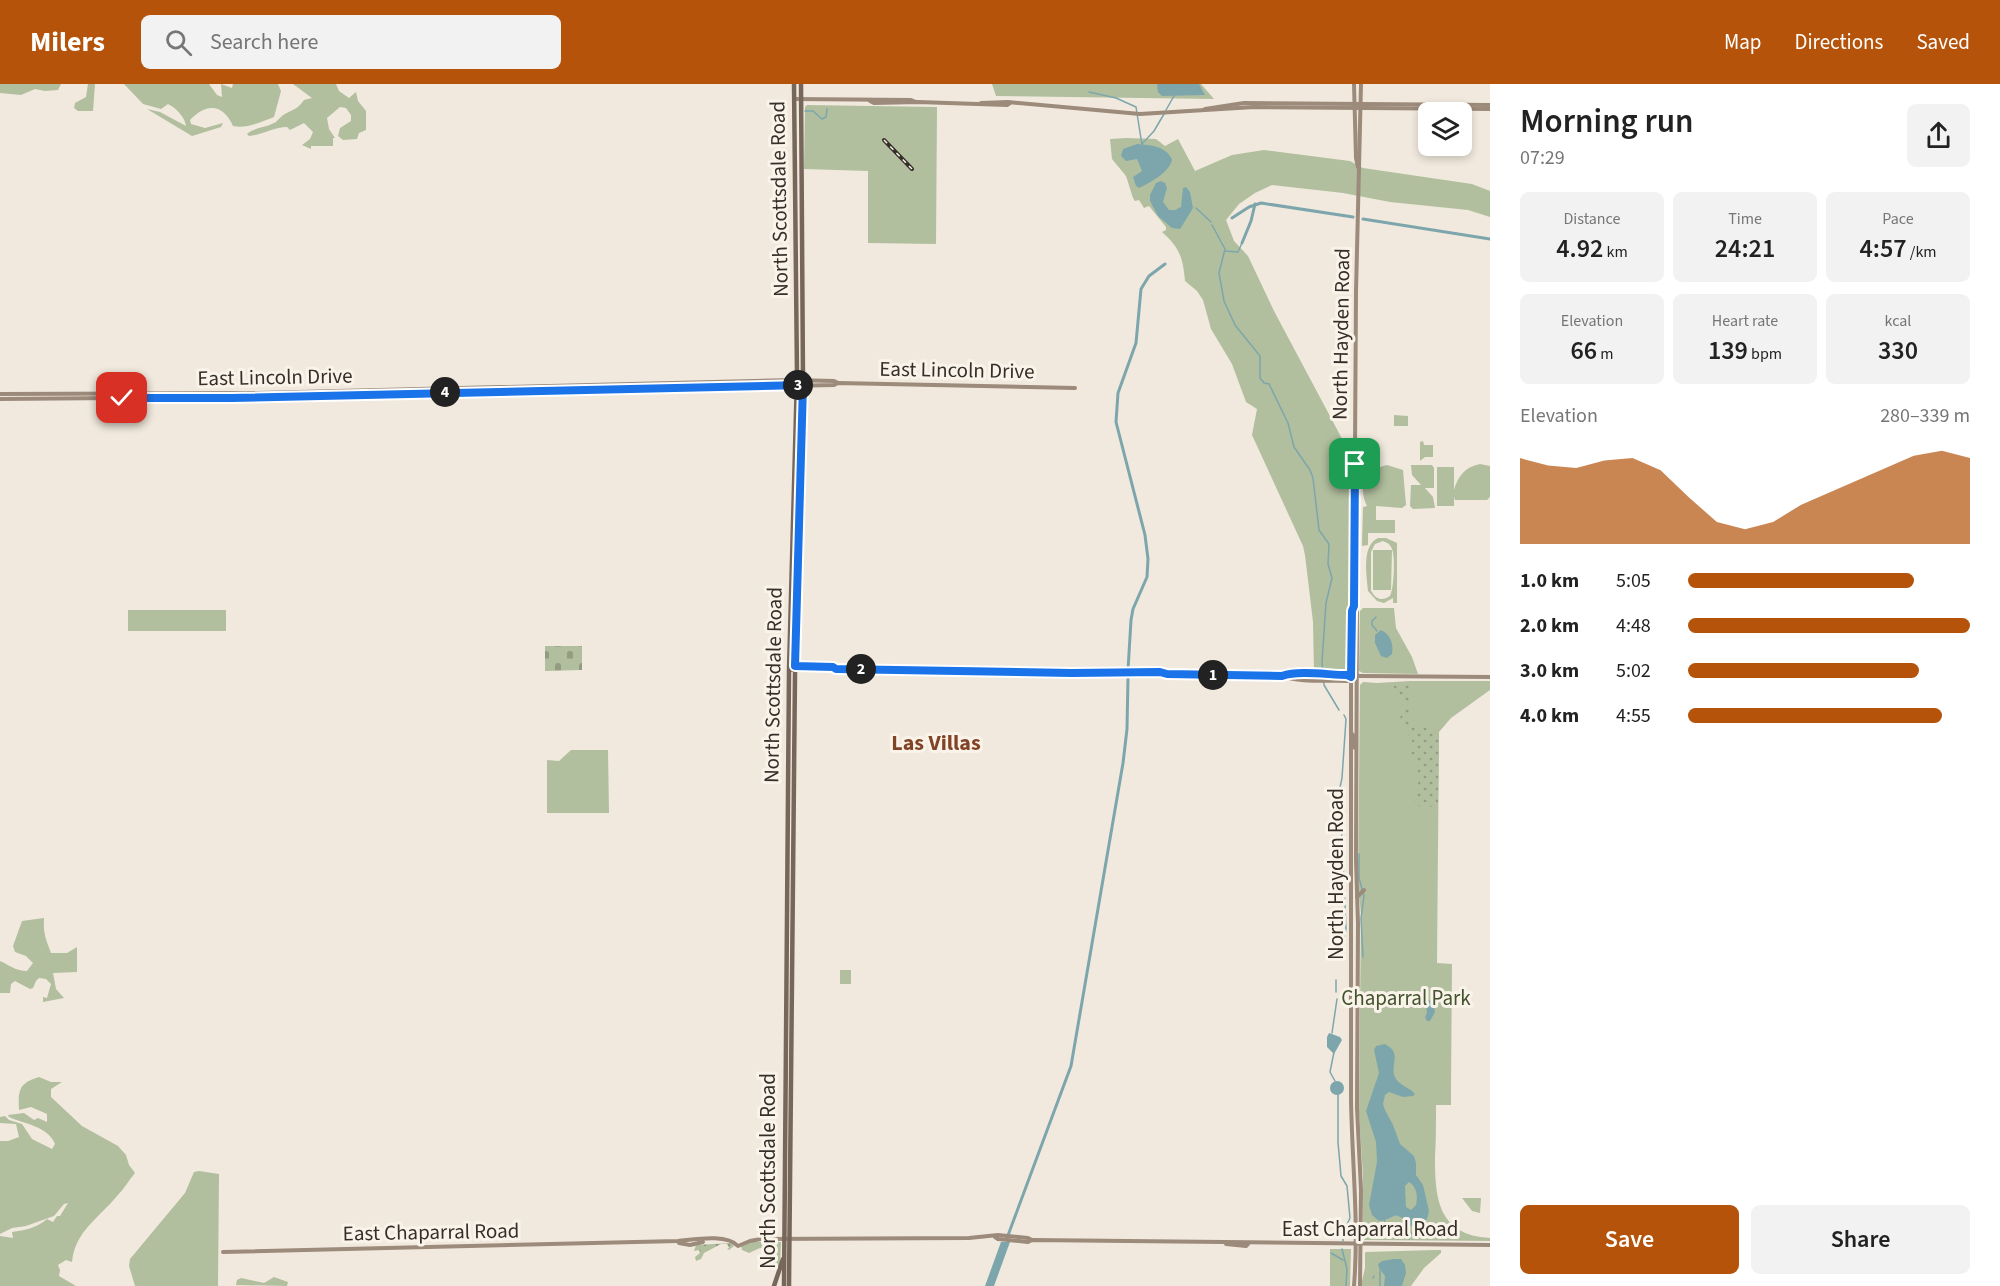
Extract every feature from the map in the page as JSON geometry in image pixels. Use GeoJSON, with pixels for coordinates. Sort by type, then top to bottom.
{"type":"FeatureCollection","features":[{"type":"Feature","properties":{"kind":"main road","name":"North Scottsdale Road"},"geometry":{"type":"LineString","coordinates":[[784,1286],[792,1028],[795,668],[803,382],[800,324],[796,300],[794,84]]}},
{"type":"Feature","properties":{"kind":"main road","name":"North Scottsdale Road"},"geometry":{"type":"LineString","coordinates":[[789,1286],[785,1010],[789,668],[802,284],[801,84]]}},
{"type":"Feature","properties":{"kind":"main road","name":"North Hayden Road"},"geometry":{"type":"LineString","coordinates":[[1354,84],[1358,170],[1354,606],[1351,677],[1351,1099],[1356,1178],[1354,1286]]}},
{"type":"Feature","properties":{"kind":"main road","name":"North Hayden Road"},"geometry":{"type":"LineString","coordinates":[[1358,170],[1361,158],[1361,84]]}},
{"type":"Feature","properties":{"kind":"main road"},"geometry":{"type":"LineString","coordinates":[[794,99],[912,104],[916,102],[1007,105],[1010,103],[1140,114],[1204,110],[1207,107],[1244,103],[1490,107]]}},
{"type":"Feature","properties":{"kind":"main road"},"geometry":{"type":"LineString","coordinates":[[795,163],[798,186],[801,191],[798,195],[798,209],[795,215]]}},
{"type":"Feature","properties":{"kind":"main road"},"geometry":{"type":"LineString","coordinates":[[796,258],[799,280],[802,284],[796,300]]}},
{"type":"Feature","properties":{"kind":"main road","name":"East Lincoln Drive"},"geometry":{"type":"LineString","coordinates":[[0,397],[269,395],[797,382],[834,385],[838,383],[1075,388]]}},
{"type":"Feature","properties":{"kind":"main road","name":"North Hayden Road"},"geometry":{"type":"LineString","coordinates":[[1354,606],[1357,611],[1358,1108],[1362,1245],[1360,1286]]}},
{"type":"Feature","properties":{"kind":"main road"},"geometry":{"type":"LineString","coordinates":[[789,668],[1160,672],[1339,678],[1348,681],[1351,677],[1490,677]]}},
{"type":"Feature","properties":{"kind":"main road"},"geometry":{"type":"LineString","coordinates":[[1351,732],[1353,747],[1356,748]]}},
{"type":"Feature","properties":{"kind":"main road"},"geometry":{"type":"LineString","coordinates":[[1357,898],[1364,890]]}},
{"type":"Feature","properties":{"kind":"main road"},"geometry":{"type":"LineString","coordinates":[[785,1010],[792,1010]]}},
{"type":"Feature","properties":{"kind":"main road"},"geometry":{"type":"LineString","coordinates":[[785,1027],[792,1028]]}},
{"type":"Feature","properties":{"kind":"main road","name":"East Chaparral Road"},"geometry":{"type":"LineString","coordinates":[[223,1252],[686,1242],[689,1238],[693,1242],[726,1239],[734,1241],[738,1246],[750,1240],[995,1237],[1032,1240],[1225,1244],[1240,1242],[1249,1244],[1490,1245]]}},
{"type":"Feature","properties":{"kind":"main road"},"geometry":{"type":"LineString","coordinates":[[774,1286],[784,1257]]}},
{"type":"Feature","properties":{"kind":"green space"},"geometry":{"type":"Polygon","coordinates":[[[0,84],[61,84],[58,90],[35,89],[21,95],[0,93],[0,84]]]}},
{"type":"Feature","properties":{"kind":"green space"},"geometry":{"type":"Polygon","coordinates":[[[88,84],[95,84],[93,111],[78,111],[74,108],[75,103],[86,97],[88,84]]]}},
{"type":"Feature","properties":{"kind":"green space"},"geometry":{"type":"Polygon","coordinates":[[[124,84],[209,84],[217,95],[222,97],[221,84],[232,88],[233,84],[278,84],[281,91],[274,117],[238,127],[233,126],[224,113],[208,108],[196,114],[190,120],[191,124],[205,128],[223,123],[221,127],[192,136],[147,109],[160,112],[186,126],[182,116],[174,108],[168,104],[161,109],[143,104],[124,84]]]}},
{"type":"Feature","properties":{"kind":"green space"},"geometry":{"type":"Polygon","coordinates":[[[293,84],[336,84],[339,91],[349,98],[356,92],[358,101],[366,111],[366,130],[359,133],[357,139],[343,140],[338,136],[340,128],[351,121],[351,115],[346,108],[340,107],[327,118],[329,129],[335,138],[333,138],[333,146],[311,146],[311,149],[302,145],[310,139],[313,132],[304,123],[290,130],[282,127],[249,136],[247,134],[250,132],[275,123],[304,100],[312,98],[293,84]]]}},
{"type":"Feature","properties":{"kind":"green space"},"geometry":{"type":"Polygon","coordinates":[[[992,84],[1201,84],[1214,99],[996,96],[992,84]]]}},
{"type":"Feature","properties":{"kind":"green space"},"geometry":{"type":"Polygon","coordinates":[[[807,105],[937,107],[936,244],[868,243],[868,171],[804,169],[805,107],[807,105]]]}},
{"type":"Feature","properties":{"kind":"green space"},"geometry":{"type":"Polygon","coordinates":[[[1110,139],[1156,139],[1165,146],[1178,139],[1195,171],[1232,155],[1264,150],[1350,161],[1363,168],[1472,184],[1490,191],[1490,217],[1468,210],[1390,202],[1343,193],[1272,185],[1239,204],[1226,220],[1234,241],[1248,256],[1274,311],[1350,450],[1348,669],[1346,673],[1314,673],[1313,622],[1305,555],[1303,546],[1252,435],[1257,409],[1246,402],[1232,364],[1211,329],[1203,300],[1197,291],[1185,281],[1180,254],[1162,232],[1166,230],[1166,227],[1149,206],[1144,208],[1139,200],[1135,201],[1126,176],[1112,159],[1110,139]]]}},
{"type":"Feature","properties":{"kind":"green space"},"geometry":{"type":"Polygon","coordinates":[[[1394,415],[1408,416],[1408,426],[1394,426],[1394,415]]]}},
{"type":"Feature","properties":{"kind":"green space"},"geometry":{"type":"Polygon","coordinates":[[[1423,441],[1424,445],[1433,445],[1433,457],[1425,457],[1420,461],[1420,442],[1423,441]]]}},
{"type":"Feature","properties":{"kind":"green space"},"geometry":{"type":"Polygon","coordinates":[[[1480,464],[1490,466],[1490,497],[1487,500],[1455,500],[1454,497],[1454,506],[1437,506],[1437,467],[1454,467],[1454,490],[1463,473],[1470,467],[1480,464]]]}},
{"type":"Feature","properties":{"kind":"green space"},"geometry":{"type":"Polygon","coordinates":[[[1387,465],[1403,470],[1406,505],[1402,508],[1376,506],[1376,520],[1395,520],[1395,533],[1368,533],[1368,545],[1362,546],[1363,507],[1367,506],[1364,499],[1364,486],[1374,470],[1387,465]]]}},
{"type":"Feature","properties":{"kind":"green space"},"geometry":{"type":"Polygon","coordinates":[[[1411,465],[1432,465],[1434,468],[1434,488],[1425,488],[1433,497],[1435,508],[1413,509],[1410,506],[1411,485],[1421,485],[1412,475],[1411,465]]]}},
{"type":"Feature","properties":{"kind":"green space"},"geometry":{"type":"Polygon","coordinates":[[[1378,538],[1386,538],[1397,543],[1397,603],[1393,603],[1393,598],[1384,603],[1377,601],[1368,591],[1366,562],[1373,542],[1378,538]],[[1383,541],[1375,544],[1371,552],[1371,591],[1378,598],[1387,598],[1393,586],[1393,551],[1388,543],[1383,541]]]}},
{"type":"Feature","properties":{"kind":"green space"},"geometry":{"type":"Polygon","coordinates":[[[1373,550],[1392,550],[1391,590],[1373,590],[1373,550]]]}},
{"type":"Feature","properties":{"kind":"green space"},"geometry":{"type":"Polygon","coordinates":[[[1363,608],[1394,608],[1396,628],[1412,657],[1418,674],[1359,671],[1360,611],[1363,608]]]}},
{"type":"Feature","properties":{"kind":"green space"},"geometry":{"type":"Polygon","coordinates":[[[128,610],[226,610],[226,631],[128,631],[128,610]]]}},
{"type":"Feature","properties":{"kind":"green space"},"geometry":{"type":"Polygon","coordinates":[[[545,646],[582,646],[582,670],[545,671],[545,646]]]}},
{"type":"Feature","properties":{"kind":"green space","name":"Chaparral Park"},"geometry":{"type":"Polygon","coordinates":[[[1490,681],[1490,690],[1451,718],[1439,732],[1437,963],[1452,964],[1451,1105],[1436,1105],[1435,1157],[1436,1187],[1443,1212],[1459,1230],[1490,1238],[1490,1241],[1365,1240],[1363,1238],[1363,1177],[1359,1112],[1360,685],[1363,682],[1490,681]]]}},
{"type":"Feature","properties":{"kind":"green space"},"geometry":{"type":"Polygon","coordinates":[[[1420,683],[1410,690],[1410,711],[1406,716],[1410,720],[1410,728],[1434,728],[1439,732],[1438,804],[1425,808],[1414,802],[1418,783],[1416,765],[1411,753],[1413,743],[1400,721],[1403,701],[1395,697],[1392,684],[1420,683]]]}},
{"type":"Feature","properties":{"kind":"green space"},"geometry":{"type":"Polygon","coordinates":[[[571,750],[608,750],[609,813],[547,813],[547,760],[559,761],[571,750]]]}},
{"type":"Feature","properties":{"kind":"green space"},"geometry":{"type":"Polygon","coordinates":[[[44,918],[44,932],[51,953],[67,953],[77,947],[77,972],[53,973],[56,989],[64,998],[43,1002],[43,997],[47,998],[51,984],[46,979],[39,978],[33,988],[30,989],[15,981],[11,984],[10,993],[0,993],[0,961],[23,971],[27,971],[33,963],[26,956],[15,952],[13,946],[22,921],[44,918]]]}},
{"type":"Feature","properties":{"kind":"green space"},"geometry":{"type":"Polygon","coordinates":[[[840,970],[851,970],[851,984],[840,984],[840,970]]]}},
{"type":"Feature","properties":{"kind":"green space"},"geometry":{"type":"Polygon","coordinates":[[[39,1077],[51,1082],[62,1082],[51,1089],[51,1097],[82,1126],[118,1146],[126,1155],[135,1173],[83,1233],[74,1251],[72,1262],[66,1260],[58,1265],[59,1276],[76,1286],[0,1286],[0,1236],[13,1238],[12,1232],[35,1227],[47,1219],[53,1222],[68,1203],[64,1204],[54,1216],[26,1226],[12,1228],[0,1234],[0,1141],[19,1137],[16,1124],[0,1123],[0,1117],[5,1116],[9,1120],[22,1124],[32,1139],[52,1149],[55,1144],[52,1138],[41,1129],[8,1115],[24,1113],[34,1120],[38,1118],[47,1122],[47,1114],[31,1107],[19,1110],[21,1088],[27,1082],[39,1077]]]}},
{"type":"Feature","properties":{"kind":"green space"},"geometry":{"type":"Polygon","coordinates":[[[194,1172],[219,1174],[218,1286],[135,1286],[129,1266],[130,1259],[185,1193],[194,1172]]]}},
{"type":"Feature","properties":{"kind":"green space"},"geometry":{"type":"Polygon","coordinates":[[[1462,1198],[1481,1198],[1480,1213],[1472,1211],[1462,1198]]]}},
{"type":"Feature","properties":{"kind":"green space"},"geometry":{"type":"Polygon","coordinates":[[[750,1242],[781,1242],[780,1267],[776,1266],[765,1249],[760,1248],[749,1253],[742,1250],[741,1246],[750,1242]]]}},
{"type":"Feature","properties":{"kind":"green space"},"geometry":{"type":"Polygon","coordinates":[[[731,1243],[734,1246],[729,1250],[727,1244],[721,1244],[704,1253],[701,1259],[696,1261],[695,1257],[700,1253],[699,1250],[694,1251],[696,1245],[731,1243]]]}},
{"type":"Feature","properties":{"kind":"green space"},"geometry":{"type":"Polygon","coordinates":[[[1330,1249],[1351,1249],[1350,1286],[1330,1286],[1330,1249]]]}},
{"type":"Feature","properties":{"kind":"green space"},"geometry":{"type":"Polygon","coordinates":[[[1441,1250],[1441,1253],[1424,1268],[1411,1286],[1361,1286],[1366,1252],[1441,1250]]]}},
{"type":"Feature","properties":{"kind":"green space"},"geometry":{"type":"Polygon","coordinates":[[[274,1277],[288,1282],[287,1286],[236,1285],[237,1280],[241,1278],[264,1283],[274,1277]]]}},
{"type":"Feature","properties":{"kind":"water"},"geometry":{"type":"Polygon","coordinates":[[[1157,84],[1199,84],[1205,95],[1162,96],[1158,92],[1157,84]]]}},
{"type":"Feature","properties":{"kind":"water"},"geometry":{"type":"Polygon","coordinates":[[[1137,144],[1162,149],[1172,159],[1164,172],[1139,188],[1133,177],[1142,171],[1137,159],[1126,161],[1121,156],[1123,149],[1137,144]]]}},
{"type":"Feature","properties":{"kind":"water"},"geometry":{"type":"Polygon","coordinates":[[[1161,181],[1167,188],[1163,202],[1169,210],[1181,207],[1183,188],[1186,187],[1190,192],[1193,208],[1180,229],[1172,228],[1158,216],[1150,201],[1150,195],[1156,183],[1161,181]]]}},
{"type":"Feature","properties":{"kind":"water"},"geometry":{"type":"Polygon","coordinates":[[[1381,630],[1387,634],[1392,643],[1392,654],[1387,658],[1381,656],[1375,643],[1375,635],[1381,630]]]}},
{"type":"Feature","properties":{"kind":"water"},"geometry":{"type":"Polygon","coordinates":[[[1429,1000],[1433,1002],[1435,1012],[1430,1021],[1427,1021],[1426,1005],[1429,1000]]]}},
{"type":"Feature","properties":{"kind":"water"},"geometry":{"type":"Polygon","coordinates":[[[1329,1033],[1342,1040],[1334,1054],[1327,1047],[1329,1033]]]}},
{"type":"Feature","properties":{"kind":"water"},"geometry":{"type":"Polygon","coordinates":[[[1385,1044],[1391,1048],[1395,1056],[1396,1079],[1415,1094],[1403,1097],[1389,1092],[1385,1095],[1383,1104],[1400,1144],[1414,1156],[1416,1175],[1423,1185],[1429,1211],[1427,1219],[1421,1225],[1411,1226],[1397,1216],[1379,1221],[1372,1215],[1369,1205],[1377,1162],[1376,1142],[1366,1111],[1379,1073],[1374,1050],[1376,1046],[1385,1044]],[[1409,1182],[1405,1186],[1406,1207],[1411,1210],[1416,1205],[1417,1199],[1412,1184],[1409,1182]]]}},
{"type":"Feature","properties":{"kind":"water"},"geometry":{"type":"Polygon","coordinates":[[[1334,1081],[1340,1081],[1344,1088],[1340,1095],[1334,1095],[1330,1091],[1330,1085],[1334,1081]]]}},
{"type":"Feature","properties":{"kind":"water"},"geometry":{"type":"Polygon","coordinates":[[[1001,1242],[1010,1242],[994,1286],[985,1286],[1001,1242]]]}},
{"type":"Feature","properties":{"kind":"water"},"geometry":{"type":"Polygon","coordinates":[[[1401,1259],[1405,1265],[1406,1273],[1402,1286],[1384,1286],[1385,1276],[1378,1264],[1401,1259]]]}},
{"type":"Feature","properties":{"kind":"waterway"},"geometry":{"type":"LineString","coordinates":[[1089,92],[1116,98],[1136,107],[1142,145]]}},
{"type":"Feature","properties":{"kind":"waterway"},"geometry":{"type":"LineString","coordinates":[[1166,110],[1174,96]]}},
{"type":"Feature","properties":{"kind":"waterway"},"geometry":{"type":"LineString","coordinates":[[805,111],[813,111],[822,119],[826,117],[827,109]]}},
{"type":"Feature","properties":{"kind":"waterway"},"geometry":{"type":"LineString","coordinates":[[1142,144],[1154,131],[1164,114]]}},
{"type":"Feature","properties":{"kind":"waterway"},"geometry":{"type":"LineString","coordinates":[[1232,218],[1249,207],[1261,203],[1353,217]]}},
{"type":"Feature","properties":{"kind":"waterway"},"geometry":{"type":"LineString","coordinates":[[1242,243],[1255,204]]}},
{"type":"Feature","properties":{"kind":"waterway"},"geometry":{"type":"LineString","coordinates":[[1196,208],[1211,222]]}},
{"type":"Feature","properties":{"kind":"waterway"},"geometry":{"type":"LineString","coordinates":[[1363,219],[1490,239]]}},
{"type":"Feature","properties":{"kind":"waterway"},"geometry":{"type":"LineString","coordinates":[[1212,225],[1225,249],[1219,273],[1224,301],[1235,325],[1260,356],[1260,378],[1264,383],[1269,384],[1288,423],[1294,447],[1313,478],[1319,530],[1329,544],[1328,564],[1332,578],[1326,603],[1322,662],[1324,685],[1339,710]]}},
{"type":"Feature","properties":{"kind":"waterway"},"geometry":{"type":"LineString","coordinates":[[1225,251],[1238,252],[1242,243]]}},
{"type":"Feature","properties":{"kind":"waterway"},"geometry":{"type":"LineString","coordinates":[[1128,670],[1131,620],[1133,609],[1147,577],[1148,559],[1145,535],[1116,422],[1118,393],[1136,343],[1141,289],[1149,276],[1165,264]]}},
{"type":"Feature","properties":{"kind":"waterway"},"geometry":{"type":"LineString","coordinates":[[1376,617],[1372,625],[1377,631]]}},
{"type":"Feature","properties":{"kind":"waterway"},"geometry":{"type":"LineString","coordinates":[[1007,1238],[1071,1066],[1123,763],[1127,729],[1128,677]]}},
{"type":"Feature","properties":{"kind":"waterway"},"geometry":{"type":"LineString","coordinates":[[1339,792],[1346,719],[1344,715]]}},
{"type":"Feature","properties":{"kind":"waterway"},"geometry":{"type":"LineString","coordinates":[[1340,798],[1346,929],[1340,956]]}},
{"type":"Feature","properties":{"kind":"waterway"},"geometry":{"type":"LineString","coordinates":[[1359,854],[1359,878],[1364,896],[1361,918],[1363,957]]}},
{"type":"Feature","properties":{"kind":"waterway"},"geometry":{"type":"LineString","coordinates":[[1336,980],[1336,992]]}},
{"type":"Feature","properties":{"kind":"waterway"},"geometry":{"type":"LineString","coordinates":[[1332,1033],[1337,999]]}},
{"type":"Feature","properties":{"kind":"waterway"},"geometry":{"type":"LineString","coordinates":[[1334,1052],[1330,1072],[1335,1081]]}},
{"type":"Feature","properties":{"kind":"waterway"},"geometry":{"type":"LineString","coordinates":[[1338,1095],[1341,1176],[1347,1186],[1350,1218],[1344,1231],[1343,1241]]}},
{"type":"Feature","properties":{"kind":"waterway"},"geometry":{"type":"LineString","coordinates":[[1384,1220],[1389,1231],[1394,1232],[1398,1239]]}},
{"type":"Feature","properties":{"kind":"waterway"},"geometry":{"type":"LineString","coordinates":[[1409,1239],[1415,1226]]}},
{"type":"Feature","properties":{"kind":"waterway"},"geometry":{"type":"LineString","coordinates":[[1342,1249],[1347,1269],[1346,1286]]}},
{"type":"Feature","properties":{"kind":"waterway"},"geometry":{"type":"LineString","coordinates":[[1331,1253],[1343,1260]]}},
{"type":"Feature","properties":{"kind":"waterway"},"geometry":{"type":"LineString","coordinates":[[1380,1270],[1380,1286]]}},
{"type":"Feature","properties":{"kind":"railway"},"geometry":{"type":"LineString","coordinates":[[884,140],[912,169]]}},
{"type":"Feature","properties":{"kind":"district","name":"Las Villas"},"geometry":{"type":"Point","coordinates":[936,743]}},
{"type":"Feature","properties":{"kind":"route"},"geometry":{"type":"LineString","coordinates":[[122,398],[232,398],[803,385],[795,666],[836,669],[1072,673],[1160,672],[1282,676],[1288,674],[1347,675],[1351,677],[1355,464]]}}]}
